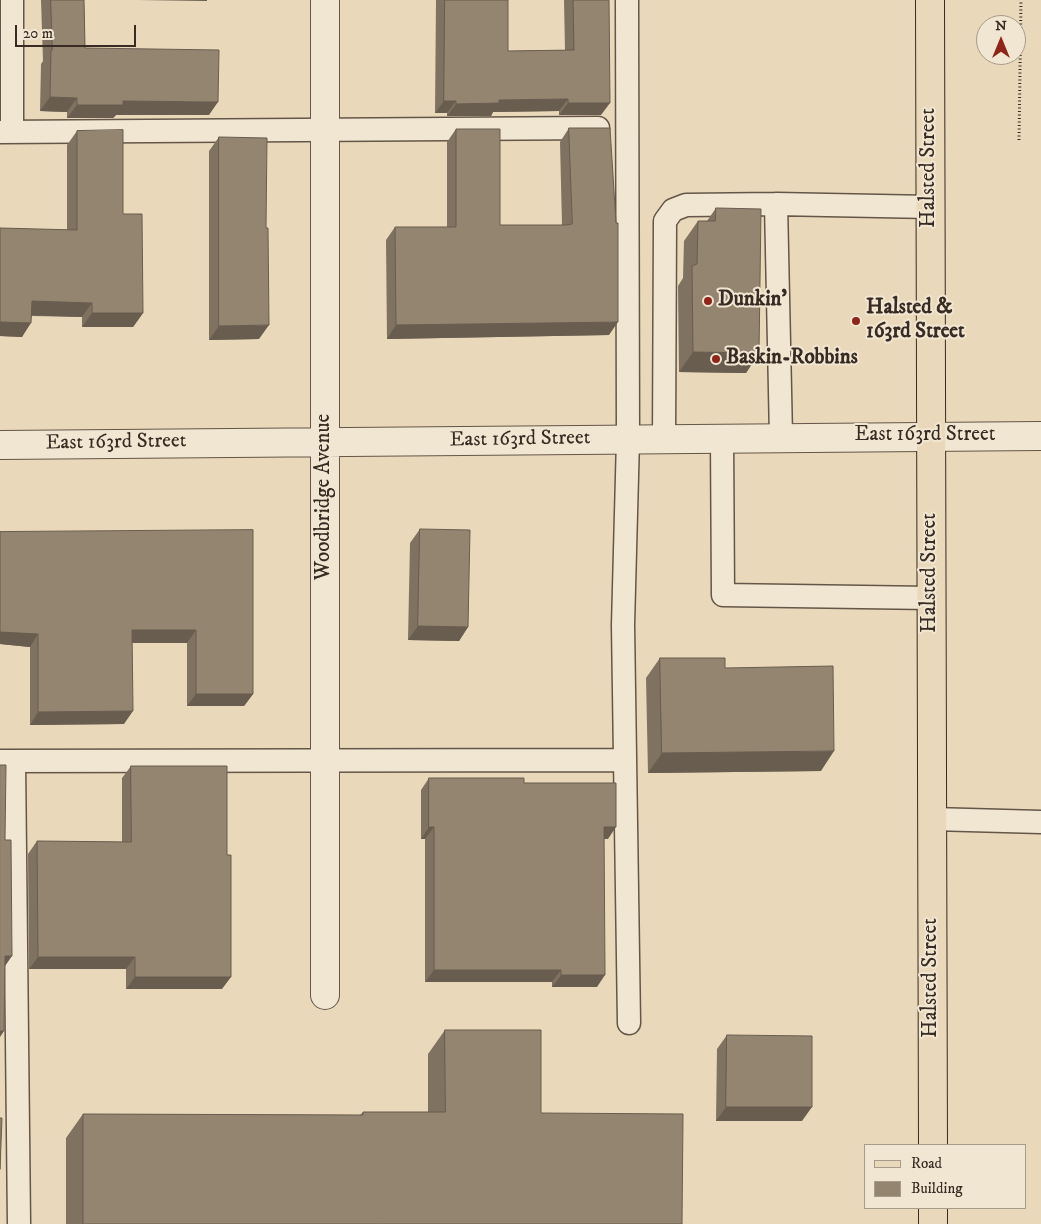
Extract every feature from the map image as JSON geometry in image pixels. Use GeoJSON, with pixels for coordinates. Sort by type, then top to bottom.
{"type":"FeatureCollection","features":[{"type":"Feature","properties":{"kind":"main road","name":"Halsted Street"},"geometry":{"type":"LineString","coordinates":[[930,0],[933,1144]]}},
{"type":"Feature","properties":{"kind":"main road"},"geometry":{"type":"LineString","coordinates":[[933,1209],[933,1224]]}},
{"type":"Feature","properties":{"kind":"street","name":"Woodbridge Avenue"},"geometry":{"type":"LineString","coordinates":[[325,0],[325,995]]}},
{"type":"Feature","properties":{"kind":"street","name":"East 163rd Street"},"geometry":{"type":"LineString","coordinates":[[0,444],[1041,436]]}},
{"type":"Feature","properties":{"kind":"lane"},"geometry":{"type":"LineString","coordinates":[[12,0],[6,132],[627,128]]}},
{"type":"Feature","properties":{"kind":"lane"},"geometry":{"type":"LineString","coordinates":[[627,0],[628,439],[623,625],[629,1023]]}},
{"type":"Feature","properties":{"kind":"lane"},"geometry":{"type":"LineString","coordinates":[[776,204],[781,437]]}},
{"type":"Feature","properties":{"kind":"lane"},"geometry":{"type":"LineString","coordinates":[[664,439],[666,221],[672,210],[686,205],[776,204],[930,207]]}},
{"type":"Feature","properties":{"kind":"lane"},"geometry":{"type":"LineString","coordinates":[[722,438],[723,595],[931,598]]}},
{"type":"Feature","properties":{"kind":"lane"},"geometry":{"type":"LineString","coordinates":[[19,1224],[7,761],[625,760]]}},
{"type":"Feature","properties":{"kind":"lane"},"geometry":{"type":"LineString","coordinates":[[932,819],[1041,822]]}},
{"type":"Feature","properties":{"kind":"path"},"geometry":{"type":"LineString","coordinates":[[1019,140],[1021,0]]}},
{"type":"Feature","properties":{"kind":"building"},"geometry":{"type":"Polygon","coordinates":[[[51,0],[84,0],[85,48],[219,50],[218,102],[123,101],[123,105],[77,105],[77,98],[50,97],[52,50],[51,0]]]}},
{"type":"Feature","properties":{"kind":"building"},"geometry":{"type":"Polygon","coordinates":[[[445,0],[508,0],[508,51],[574,50],[573,0],[609,0],[610,103],[568,103],[568,99],[499,100],[499,103],[456,104],[456,101],[444,101],[445,0]]]}},
{"type":"Feature","properties":{"kind":"building"},"geometry":{"type":"Polygon","coordinates":[[[569,128],[610,128],[616,223],[618,223],[618,322],[396,325],[395,227],[456,227],[456,129],[500,129],[500,225],[567,225],[572,224],[569,128]]]}},
{"type":"Feature","properties":{"kind":"building"},"geometry":{"type":"Polygon","coordinates":[[[123,130],[123,214],[142,214],[143,313],[92,313],[92,303],[32,301],[31,323],[0,322],[0,228],[77,230],[77,131],[123,130]]]}},
{"type":"Feature","properties":{"kind":"building"},"geometry":{"type":"Polygon","coordinates":[[[219,137],[267,138],[266,228],[268,228],[269,325],[219,326],[219,137]]]}},
{"type":"Feature","properties":{"kind":"building","name":"Dunkin'"},"geometry":{"type":"Polygon","coordinates":[[[716,208],[761,209],[759,353],[693,352],[692,266],[697,264],[698,221],[715,221],[716,208]]]}},
{"type":"Feature","properties":{"kind":"building"},"geometry":{"type":"Polygon","coordinates":[[[420,529],[470,530],[468,627],[418,626],[420,529]]]}},
{"type":"Feature","properties":{"kind":"building"},"geometry":{"type":"Polygon","coordinates":[[[253,530],[253,694],[196,694],[196,630],[132,630],[133,711],[38,712],[38,634],[0,632],[0,532],[253,530]]]}},
{"type":"Feature","properties":{"kind":"building"},"geometry":{"type":"Polygon","coordinates":[[[660,658],[725,658],[725,668],[833,666],[834,751],[662,753],[660,658]]]}},
{"type":"Feature","properties":{"kind":"building"},"geometry":{"type":"Polygon","coordinates":[[[0,765],[6,765],[5,840],[11,840],[12,956],[5,956],[4,1031],[0,1031],[0,765]]]}},
{"type":"Feature","properties":{"kind":"building"},"geometry":{"type":"Polygon","coordinates":[[[131,766],[227,766],[227,855],[231,855],[231,977],[135,977],[135,957],[38,957],[37,841],[131,842],[131,766]]]}},
{"type":"Feature","properties":{"kind":"building"},"geometry":{"type":"Polygon","coordinates":[[[429,778],[524,778],[524,783],[616,783],[616,827],[604,827],[605,975],[561,975],[561,970],[434,970],[434,827],[429,827],[429,778]]]}},
{"type":"Feature","properties":{"kind":"building"},"geometry":{"type":"Polygon","coordinates":[[[445,1030],[541,1030],[541,1113],[683,1114],[682,1224],[83,1224],[83,1114],[363,1115],[363,1112],[445,1112],[445,1030]]]}},
{"type":"Feature","properties":{"kind":"building"},"geometry":{"type":"Polygon","coordinates":[[[727,1035],[812,1036],[812,1107],[726,1107],[727,1035]]]}},
{"type":"Feature","properties":{"kind":"building"},"geometry":{"type":"Polygon","coordinates":[[[0,1118],[2,1118],[0,1169],[0,1118]]]}},
{"type":"Feature","properties":{"kind":"place","name":"Dunkin'"},"geometry":{"type":"Point","coordinates":[708,301]}},
{"type":"Feature","properties":{"kind":"place","name":"Halsted & 163rd Street"},"geometry":{"type":"Point","coordinates":[856,321]}},
{"type":"Feature","properties":{"kind":"place","name":"Baskin-Robbins"},"geometry":{"type":"Point","coordinates":[716,359]}}]}
